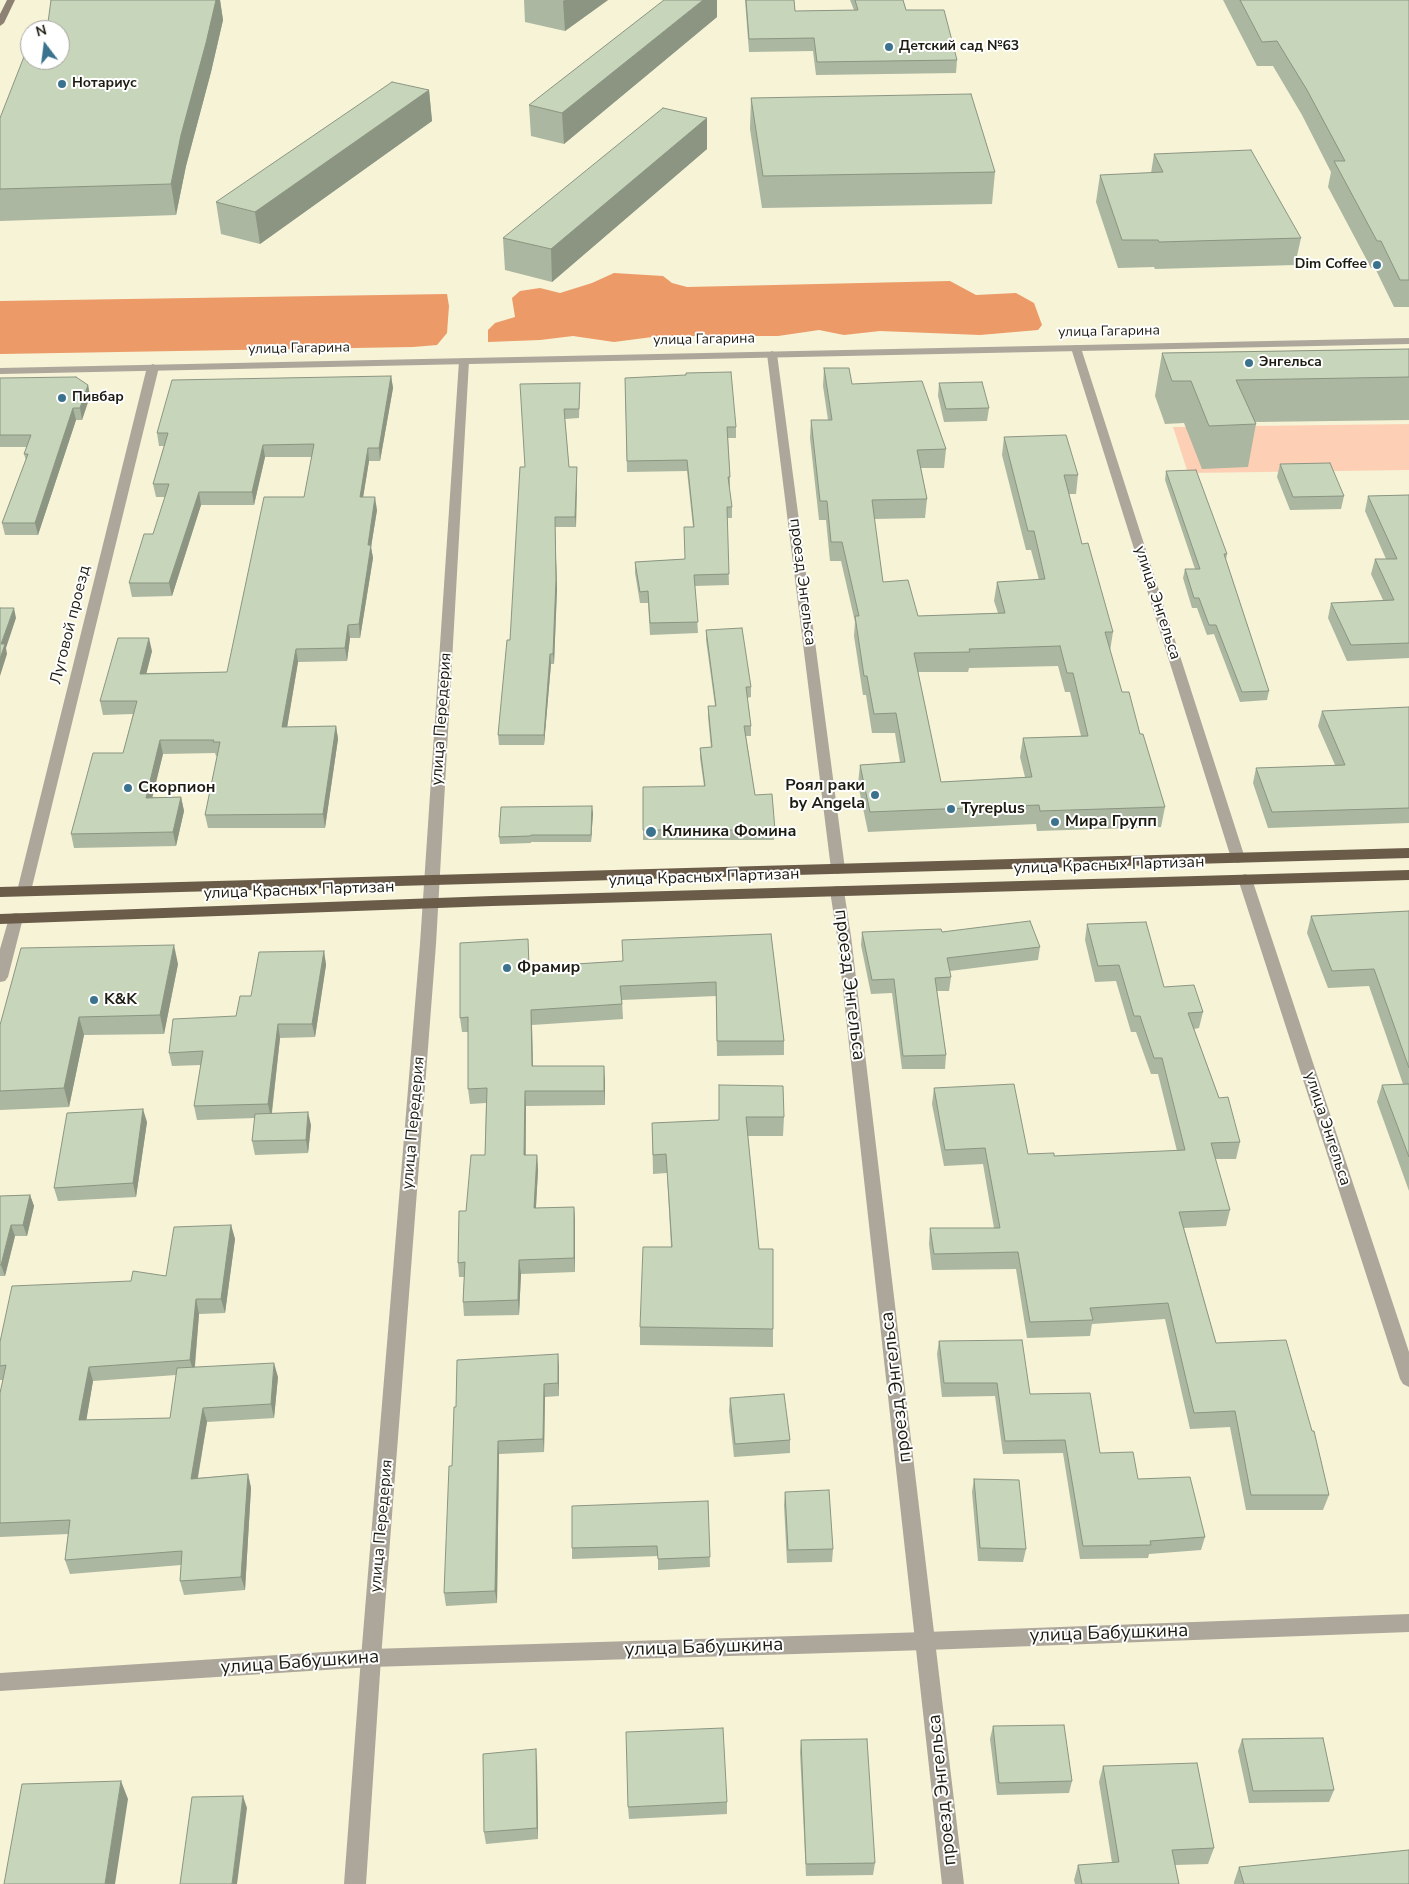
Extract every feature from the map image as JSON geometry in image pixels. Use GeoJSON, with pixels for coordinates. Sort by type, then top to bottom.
{"type":"FeatureCollection","features":[{"type":"Feature","properties":{"kind":"highway","name":"улица Красных Партизан"},"geometry":{"type":"LineString","coordinates":[[0,892],[1409,853]]}},
{"type":"Feature","properties":{"kind":"highway","name":"улица Красных Партизан"},"geometry":{"type":"LineString","coordinates":[[0,919],[431,903],[1409,874]]}},
{"type":"Feature","properties":{"kind":"main road"},"geometry":{"type":"LineString","coordinates":[[0,23],[11,0]]}},
{"type":"Feature","properties":{"kind":"street","name":"улица Гагарина"},"geometry":{"type":"LineString","coordinates":[[0,371],[1409,341]]}},
{"type":"Feature","properties":{"kind":"street","name":"улица Энгельса"},"geometry":{"type":"LineString","coordinates":[[1076,348],[1238,858]]}},
{"type":"Feature","properties":{"kind":"street","name":"проезд Энгельса"},"geometry":{"type":"LineString","coordinates":[[772,354],[838,869]]}},
{"type":"Feature","properties":{"kind":"street","name":"улица Передерия"},"geometry":{"type":"LineString","coordinates":[[355,1884],[371,1658],[431,903],[464,360]]}},
{"type":"Feature","properties":{"kind":"street","name":"Луговой проезд"},"geometry":{"type":"LineString","coordinates":[[24,891],[153,367]]}},
{"type":"Feature","properties":{"kind":"street","name":"улица Энгельса"},"geometry":{"type":"LineString","coordinates":[[1245,880],[1409,1379]]}},
{"type":"Feature","properties":{"kind":"street","name":"проезд Энгельса"},"geometry":{"type":"LineString","coordinates":[[837,891],[845,946],[953,1884]]}},
{"type":"Feature","properties":{"kind":"street"},"geometry":{"type":"LineString","coordinates":[[0,978],[16,918]]}},
{"type":"Feature","properties":{"kind":"street","name":"улица Бабушкина"},"geometry":{"type":"LineString","coordinates":[[0,1682],[371,1658],[926,1641],[1409,1623]]}},
{"type":"Feature","properties":{"kind":"shaded area"},"geometry":{"type":"Polygon","coordinates":[[[614,273],[663,276],[672,283],[687,287],[950,281],[976,295],[1016,293],[1034,303],[1042,325],[1038,330],[980,335],[880,331],[844,335],[819,330],[778,336],[660,336],[614,342],[573,336],[540,340],[488,342],[488,330],[495,323],[515,317],[512,298],[520,291],[540,288],[560,293],[592,283],[614,273]]]}},
{"type":"Feature","properties":{"kind":"shaded area"},"geometry":{"type":"Polygon","coordinates":[[[447,294],[449,306],[447,333],[437,345],[413,347],[0,354],[0,301],[447,294]]]}},
{"type":"Feature","properties":{"kind":"shaded area"},"geometry":{"type":"Polygon","coordinates":[[[1409,424],[1409,470],[1188,473],[1173,427],[1409,424]]]}},
{"type":"Feature","properties":{"kind":"building"},"geometry":{"type":"Polygon","coordinates":[[[51,0],[216,0],[181,135],[171,184],[0,189],[0,118],[20,67],[20,70],[70,70],[70,20],[48,20],[51,0]]]}},
{"type":"Feature","properties":{"kind":"building"},"geometry":{"type":"Polygon","coordinates":[[[664,0],[703,0],[562,113],[529,105],[664,0]]]}},
{"type":"Feature","properties":{"kind":"building"},"geometry":{"type":"Polygon","coordinates":[[[746,0],[794,0],[795,11],[858,10],[855,0],[903,0],[906,10],[944,10],[957,60],[817,62],[814,38],[749,39],[746,0]]]}},
{"type":"Feature","properties":{"kind":"building"},"geometry":{"type":"Polygon","coordinates":[[[1240,0],[1409,0],[1409,280],[1400,280],[1381,241],[1377,241],[1334,161],[1345,161],[1307,90],[1277,41],[1262,42],[1240,0]]]}},
{"type":"Feature","properties":{"kind":"building"},"geometry":{"type":"Polygon","coordinates":[[[392,82],[429,90],[255,212],[216,202],[392,82]]]}},
{"type":"Feature","properties":{"kind":"building"},"geometry":{"type":"Polygon","coordinates":[[[971,94],[995,172],[763,176],[751,98],[971,94]]]}},
{"type":"Feature","properties":{"kind":"building"},"geometry":{"type":"Polygon","coordinates":[[[663,108],[707,118],[551,249],[503,238],[663,108]]]}},
{"type":"Feature","properties":{"kind":"building"},"geometry":{"type":"Polygon","coordinates":[[[1251,150],[1301,238],[1159,242],[1158,240],[1122,240],[1100,175],[1163,172],[1154,154],[1251,150]]]}},
{"type":"Feature","properties":{"kind":"building"},"geometry":{"type":"Polygon","coordinates":[[[1409,349],[1409,377],[1236,380],[1256,424],[1209,426],[1191,381],[1172,381],[1162,353],[1409,349]]]}},
{"type":"Feature","properties":{"kind":"building"},"geometry":{"type":"Polygon","coordinates":[[[824,368],[849,368],[852,384],[922,381],[946,449],[917,450],[927,499],[872,500],[883,582],[908,580],[918,616],[1005,613],[997,582],[1045,579],[1034,531],[1028,531],[1004,437],[1066,435],[1078,475],[1064,475],[1082,544],[1088,543],[1113,632],[1105,632],[1122,692],[1129,692],[1140,734],[1143,734],[1165,807],[1040,811],[1039,805],[870,812],[860,765],[905,762],[896,713],[874,714],[867,676],[864,676],[855,616],[859,616],[842,542],[831,542],[827,501],[820,501],[811,420],[832,420],[824,368]],[[1060,646],[969,649],[970,652],[914,653],[941,782],[1032,777],[1023,738],[1088,736],[1073,673],[1067,673],[1060,646]]]}},
{"type":"Feature","properties":{"kind":"building"},"geometry":{"type":"Polygon","coordinates":[[[731,372],[736,427],[727,427],[730,477],[728,477],[732,507],[727,507],[729,574],[694,575],[698,622],[650,623],[648,591],[640,592],[635,562],[685,559],[684,527],[694,527],[687,460],[627,461],[625,378],[686,375],[686,373],[731,372]]]}},
{"type":"Feature","properties":{"kind":"building"},"geometry":{"type":"Polygon","coordinates":[[[391,376],[379,448],[368,448],[360,497],[375,497],[368,545],[371,545],[359,624],[348,625],[345,648],[296,649],[282,727],[336,726],[323,814],[205,815],[220,742],[213,742],[214,740],[160,740],[146,798],[181,797],[173,832],[71,834],[93,753],[123,753],[137,701],[100,701],[118,638],[149,638],[140,674],[227,672],[264,497],[304,497],[314,444],[263,445],[252,492],[199,492],[169,583],[129,583],[144,534],[153,534],[169,484],[153,484],[168,433],[157,433],[172,380],[391,376]]]}},
{"type":"Feature","properties":{"kind":"building"},"geometry":{"type":"Polygon","coordinates":[[[76,377],[88,385],[80,408],[73,408],[35,523],[2,523],[28,454],[24,454],[31,435],[0,435],[0,378],[76,377]]]}},
{"type":"Feature","properties":{"kind":"building"},"geometry":{"type":"Polygon","coordinates":[[[982,382],[989,408],[946,409],[939,383],[982,382]]]}},
{"type":"Feature","properties":{"kind":"building"},"geometry":{"type":"Polygon","coordinates":[[[580,383],[579,409],[564,409],[569,467],[577,467],[575,517],[555,517],[556,580],[553,654],[550,654],[544,735],[498,735],[507,640],[510,640],[520,467],[525,467],[520,384],[580,383]]]}},
{"type":"Feature","properties":{"kind":"building"},"geometry":{"type":"Polygon","coordinates":[[[1330,463],[1344,496],[1293,497],[1280,464],[1330,463]]]}},
{"type":"Feature","properties":{"kind":"building"},"geometry":{"type":"Polygon","coordinates":[[[1196,470],[1227,554],[1224,554],[1269,691],[1242,692],[1216,625],[1209,625],[1199,598],[1194,598],[1185,569],[1200,569],[1166,471],[1196,470]]]}},
{"type":"Feature","properties":{"kind":"building"},"geometry":{"type":"Polygon","coordinates":[[[1409,495],[1409,643],[1351,645],[1331,603],[1394,600],[1375,559],[1397,559],[1368,496],[1409,495]]]}},
{"type":"Feature","properties":{"kind":"building"},"geometry":{"type":"Polygon","coordinates":[[[0,608],[14,608],[1,644],[5,644],[0,659],[0,608]]]}},
{"type":"Feature","properties":{"kind":"building"},"geometry":{"type":"Polygon","coordinates":[[[742,628],[751,687],[746,687],[751,726],[744,726],[755,795],[772,794],[775,830],[643,830],[643,787],[705,786],[700,748],[712,747],[708,706],[716,706],[706,630],[742,628]]]}},
{"type":"Feature","properties":{"kind":"building"},"geometry":{"type":"Polygon","coordinates":[[[1409,707],[1409,808],[1272,812],[1256,768],[1345,765],[1322,711],[1409,707]]]}},
{"type":"Feature","properties":{"kind":"building"},"geometry":{"type":"Polygon","coordinates":[[[592,806],[591,835],[499,837],[501,807],[592,806]]]}},
{"type":"Feature","properties":{"kind":"building"},"geometry":{"type":"Polygon","coordinates":[[[1409,911],[1409,1068],[1374,969],[1332,971],[1311,916],[1409,911]]]}},
{"type":"Feature","properties":{"kind":"building"},"geometry":{"type":"Polygon","coordinates":[[[1030,921],[1040,947],[947,958],[951,977],[935,978],[946,1055],[903,1056],[894,979],[872,980],[862,932],[941,929],[942,932],[1030,921]]]}},
{"type":"Feature","properties":{"kind":"building"},"geometry":{"type":"Polygon","coordinates":[[[1146,922],[1164,987],[1194,985],[1203,1012],[1188,1013],[1219,1098],[1228,1097],[1240,1142],[1211,1143],[1230,1210],[1179,1212],[1216,1343],[1286,1340],[1312,1431],[1314,1431],[1329,1495],[1251,1495],[1235,1411],[1194,1413],[1168,1303],[1090,1308],[1093,1320],[1030,1322],[1018,1252],[934,1254],[930,1228],[1000,1228],[985,1148],[945,1150],[934,1088],[1014,1084],[1028,1154],[1054,1153],[1054,1156],[1185,1150],[1162,1058],[1154,1058],[1140,1016],[1134,1016],[1119,965],[1098,966],[1087,924],[1146,922]]]}},
{"type":"Feature","properties":{"kind":"building"},"geometry":{"type":"Polygon","coordinates":[[[771,934],[784,1041],[717,1041],[716,982],[620,986],[622,1004],[531,1010],[532,1066],[604,1066],[604,1091],[525,1091],[524,1155],[537,1155],[534,1208],[574,1207],[574,1258],[519,1260],[518,1300],[463,1302],[465,1262],[458,1263],[459,1211],[466,1211],[471,1155],[485,1155],[487,1088],[468,1089],[468,1017],[460,1018],[460,943],[528,939],[529,967],[623,961],[622,940],[771,934]]]}},
{"type":"Feature","properties":{"kind":"building"},"geometry":{"type":"Polygon","coordinates":[[[174,945],[160,1015],[79,1017],[64,1088],[0,1091],[0,1025],[21,948],[174,945]]]}},
{"type":"Feature","properties":{"kind":"building"},"geometry":{"type":"Polygon","coordinates":[[[324,951],[312,1024],[278,1024],[268,1104],[194,1106],[203,1051],[169,1053],[173,1019],[236,1016],[240,996],[251,996],[259,952],[324,951]]]}},
{"type":"Feature","properties":{"kind":"building"},"geometry":{"type":"Polygon","coordinates":[[[1409,1084],[1409,1157],[1382,1085],[1409,1084]]]}},
{"type":"Feature","properties":{"kind":"building"},"geometry":{"type":"Polygon","coordinates":[[[719,1085],[783,1086],[784,1117],[746,1117],[759,1249],[773,1249],[773,1329],[640,1327],[643,1247],[672,1247],[666,1154],[653,1155],[652,1123],[719,1120],[719,1085]]]}},
{"type":"Feature","properties":{"kind":"building"},"geometry":{"type":"Polygon","coordinates":[[[143,1109],[133,1183],[54,1188],[67,1113],[143,1109]]]}},
{"type":"Feature","properties":{"kind":"building"},"geometry":{"type":"Polygon","coordinates":[[[308,1112],[306,1140],[252,1141],[255,1114],[308,1112]]]}},
{"type":"Feature","properties":{"kind":"building"},"geometry":{"type":"Polygon","coordinates":[[[30,1195],[23,1225],[11,1225],[0,1265],[0,1196],[30,1195]]]}},
{"type":"Feature","properties":{"kind":"building"},"geometry":{"type":"Polygon","coordinates":[[[231,1225],[221,1299],[196,1299],[190,1360],[89,1367],[79,1420],[170,1418],[177,1368],[274,1363],[271,1404],[203,1408],[191,1479],[248,1474],[241,1577],[180,1581],[182,1551],[65,1560],[70,1520],[0,1523],[0,1393],[6,1365],[0,1366],[0,1342],[12,1286],[131,1281],[133,1271],[166,1276],[174,1227],[231,1225]]]}},
{"type":"Feature","properties":{"kind":"building"},"geometry":{"type":"Polygon","coordinates":[[[1022,1340],[1030,1394],[1090,1393],[1100,1453],[1133,1452],[1138,1479],[1190,1477],[1205,1537],[1150,1541],[1151,1545],[1083,1546],[1065,1440],[1005,1441],[997,1383],[944,1383],[939,1341],[1022,1340]]]}},
{"type":"Feature","properties":{"kind":"building"},"geometry":{"type":"Polygon","coordinates":[[[558,1354],[558,1383],[544,1384],[543,1439],[498,1441],[495,1591],[444,1593],[449,1466],[452,1466],[457,1360],[558,1354]]]}},
{"type":"Feature","properties":{"kind":"building"},"geometry":{"type":"Polygon","coordinates":[[[784,1394],[790,1440],[735,1444],[730,1398],[784,1394]]]}},
{"type":"Feature","properties":{"kind":"building"},"geometry":{"type":"Polygon","coordinates":[[[974,1479],[1019,1480],[1026,1549],[980,1548],[974,1479]]]}},
{"type":"Feature","properties":{"kind":"building"},"geometry":{"type":"Polygon","coordinates":[[[829,1490],[833,1549],[788,1550],[785,1492],[829,1490]]]}},
{"type":"Feature","properties":{"kind":"building"},"geometry":{"type":"Polygon","coordinates":[[[708,1501],[710,1557],[658,1559],[657,1546],[572,1548],[572,1506],[708,1501]]]}},
{"type":"Feature","properties":{"kind":"building"},"geometry":{"type":"Polygon","coordinates":[[[1064,1725],[1072,1781],[999,1783],[993,1726],[1064,1725]]]}},
{"type":"Feature","properties":{"kind":"building"},"geometry":{"type":"Polygon","coordinates":[[[723,1728],[727,1802],[628,1807],[626,1732],[723,1728]]]}},
{"type":"Feature","properties":{"kind":"building"},"geometry":{"type":"Polygon","coordinates":[[[1323,1738],[1334,1790],[1253,1791],[1242,1739],[1323,1738]]]}},
{"type":"Feature","properties":{"kind":"building"},"geometry":{"type":"Polygon","coordinates":[[[867,1739],[875,1863],[806,1864],[801,1740],[867,1739]]]}},
{"type":"Feature","properties":{"kind":"building"},"geometry":{"type":"Polygon","coordinates":[[[536,1749],[537,1828],[484,1832],[483,1754],[536,1749]]]}},
{"type":"Feature","properties":{"kind":"building"},"geometry":{"type":"Polygon","coordinates":[[[1197,1763],[1214,1848],[1172,1850],[1179,1884],[1082,1884],[1078,1865],[1119,1862],[1103,1766],[1197,1763]]]}},
{"type":"Feature","properties":{"kind":"building"},"geometry":{"type":"Polygon","coordinates":[[[121,1781],[105,1884],[4,1884],[22,1784],[121,1781]]]}},
{"type":"Feature","properties":{"kind":"building"},"geometry":{"type":"Polygon","coordinates":[[[243,1796],[232,1884],[180,1884],[192,1797],[243,1796]]]}},
{"type":"Feature","properties":{"kind":"building"},"geometry":{"type":"Polygon","coordinates":[[[1409,1850],[1409,1884],[1244,1884],[1239,1867],[1409,1850]]]}},
{"type":"Feature","properties":{"kind":"place","name":"Детский сад №63"},"geometry":{"type":"Point","coordinates":[889,47]}},
{"type":"Feature","properties":{"kind":"place","name":"Нотариус"},"geometry":{"type":"Point","coordinates":[62,84]}},
{"type":"Feature","properties":{"kind":"place","name":"Dim Coffee"},"geometry":{"type":"Point","coordinates":[1377,265]}},
{"type":"Feature","properties":{"kind":"place","name":"Энгельса"},"geometry":{"type":"Point","coordinates":[1249,363]}},
{"type":"Feature","properties":{"kind":"place","name":"Пивбар"},"geometry":{"type":"Point","coordinates":[62,398]}},
{"type":"Feature","properties":{"kind":"place","name":"Скорпион"},"geometry":{"type":"Point","coordinates":[128,788]}},
{"type":"Feature","properties":{"kind":"place","name":"Роял раки by Angela"},"geometry":{"type":"Point","coordinates":[875,795]}},
{"type":"Feature","properties":{"kind":"place","name":"Tyreplus"},"geometry":{"type":"Point","coordinates":[951,809]}},
{"type":"Feature","properties":{"kind":"place","name":"Мира Групп"},"geometry":{"type":"Point","coordinates":[1055,822]}},
{"type":"Feature","properties":{"kind":"place","name":"Клиника Фомина"},"geometry":{"type":"Point","coordinates":[651,832]}},
{"type":"Feature","properties":{"kind":"place","name":"Фрамир"},"geometry":{"type":"Point","coordinates":[507,968]}},
{"type":"Feature","properties":{"kind":"place","name":"K&K"},"geometry":{"type":"Point","coordinates":[94,1000]}}]}
